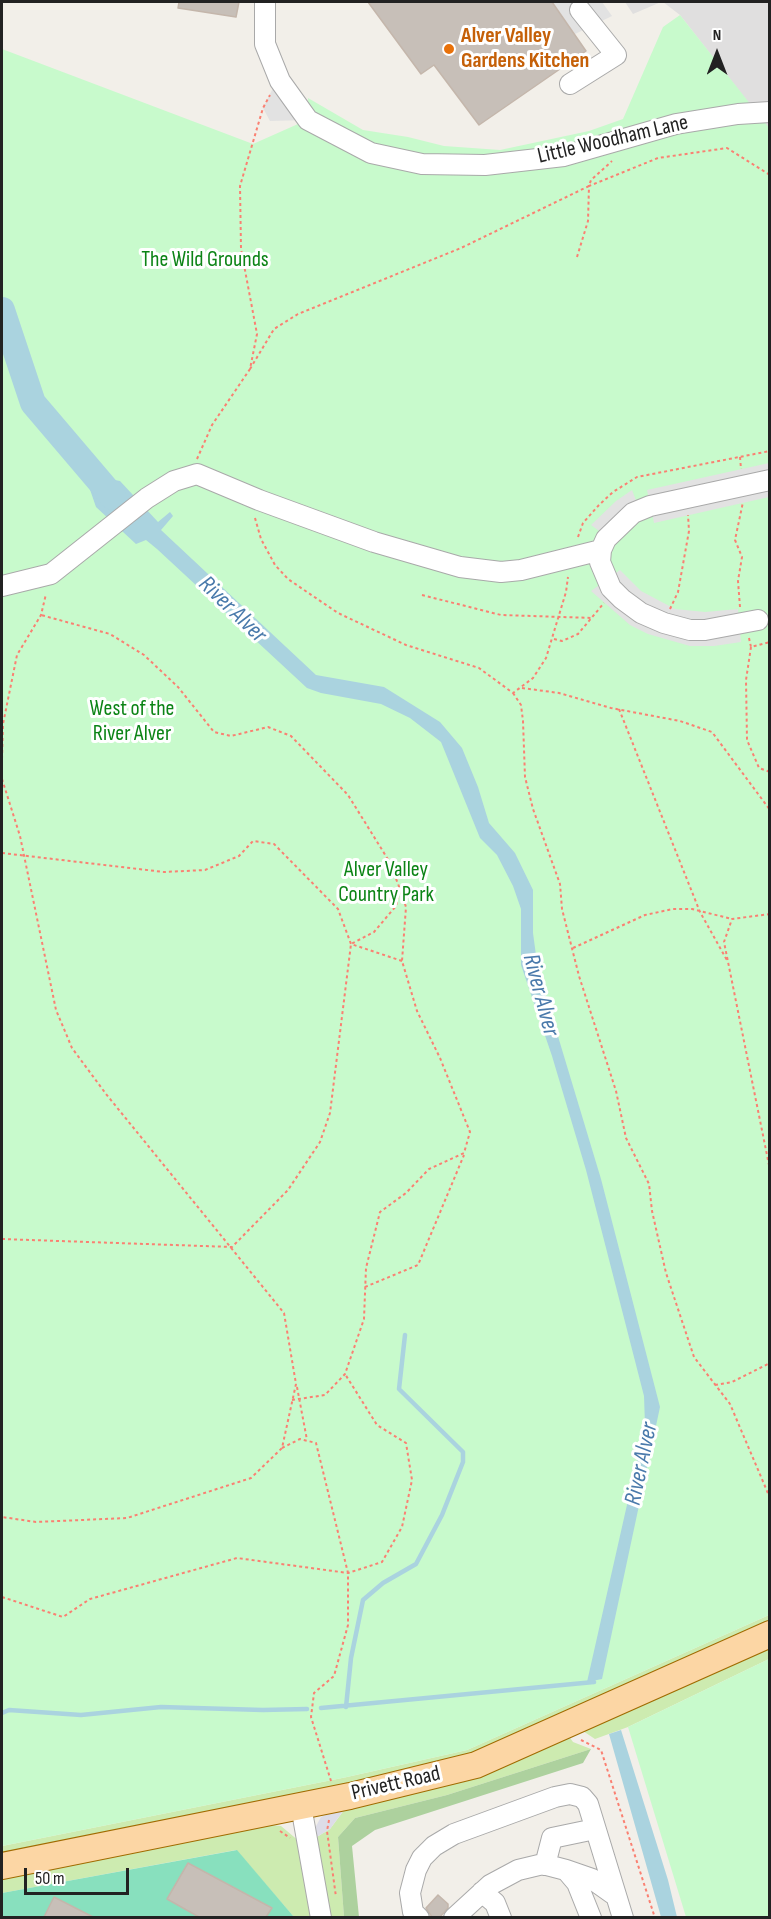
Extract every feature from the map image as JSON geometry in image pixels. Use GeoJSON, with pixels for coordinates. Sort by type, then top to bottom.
{"type":"FeatureCollection","features":[{"type":"Feature","properties":{"kind":"main road","name":"Privett Road"},"geometry":{"type":"LineString","coordinates":[[2,1866],[301,1806],[476,1765],[770,1634]]}},
{"type":"Feature","properties":{"kind":"street","name":"Little Woodham Lane"},"geometry":{"type":"LineString","coordinates":[[266,2],[265,44],[280,81],[308,120],[371,153],[422,164],[485,165],[564,156],[676,124],[738,114],[770,112]]}},
{"type":"Feature","properties":{"kind":"street"},"geometry":{"type":"LineString","coordinates":[[570,84],[616,55],[580,10]]}},
{"type":"Feature","properties":{"kind":"street"},"geometry":{"type":"LineString","coordinates":[[2,586],[51,574],[147,498],[174,481],[197,474],[259,500],[374,542],[460,567],[501,572],[601,550]]}},
{"type":"Feature","properties":{"kind":"street"},"geometry":{"type":"LineString","coordinates":[[752,622],[723,628],[690,630],[664,623],[641,613],[613,590],[600,562],[601,550],[617,526],[633,513],[650,506],[770,480]]}},
{"type":"Feature","properties":{"kind":"street"},"geometry":{"type":"LineString","coordinates":[[419,1917],[413,1912],[410,1893],[422,1858],[434,1846],[454,1834],[555,1797],[570,1794],[582,1797],[588,1804],[623,1917]]}},
{"type":"Feature","properties":{"kind":"street"},"geometry":{"type":"LineString","coordinates":[[301,1806],[328,1912]]}},
{"type":"Feature","properties":{"kind":"street"},"geometry":{"type":"LineString","coordinates":[[545,1865],[552,1838],[595,1829]]}},
{"type":"Feature","properties":{"kind":"street"},"geometry":{"type":"LineString","coordinates":[[454,1917],[482,1892],[518,1870],[545,1865],[592,1879],[616,1896]]}},
{"type":"Feature","properties":{"kind":"street"},"geometry":{"type":"LineString","coordinates":[[566,1870],[577,1883],[591,1917]]}},
{"type":"Feature","properties":{"kind":"street"},"geometry":{"type":"LineString","coordinates":[[482,1892],[495,1903],[498,1916]]}},
{"type":"Feature","properties":{"kind":"path"},"geometry":{"type":"LineString","coordinates":[[250,369],[257,334],[241,249],[240,186],[263,108],[280,81]]}},
{"type":"Feature","properties":{"kind":"path"},"geometry":{"type":"LineString","coordinates":[[197,474],[196,454],[212,425],[274,329],[298,314],[461,248],[589,186],[658,158],[727,148],[770,175]]}},
{"type":"Feature","properties":{"kind":"path"},"geometry":{"type":"LineString","coordinates":[[577,257],[588,221],[591,180],[616,157]]}},
{"type":"Feature","properties":{"kind":"path"},"geometry":{"type":"LineString","coordinates":[[513,693],[522,688],[546,658],[554,639],[568,578],[567,559],[583,523],[613,492],[637,477],[770,451]]}},
{"type":"Feature","properties":{"kind":"path"},"geometry":{"type":"LineString","coordinates":[[742,486],[742,507],[735,540],[742,557],[738,581],[738,604],[752,622],[746,680],[747,740],[759,768],[770,772]]}},
{"type":"Feature","properties":{"kind":"path"},"geometry":{"type":"LineString","coordinates":[[664,623],[678,592],[689,531],[688,498]]}},
{"type":"Feature","properties":{"kind":"path"},"geometry":{"type":"LineString","coordinates":[[259,500],[255,519],[261,539],[275,565],[288,579],[338,613],[406,645],[479,669],[513,693],[520,705],[528,788],[560,884],[572,948],[616,1091],[626,1138],[649,1184],[652,1211],[666,1273],[694,1357],[730,1404],[770,1498]]}},
{"type":"Feature","properties":{"kind":"path"},"geometry":{"type":"LineString","coordinates":[[2,759],[3,724],[17,655],[41,615],[51,574]]}},
{"type":"Feature","properties":{"kind":"path"},"geometry":{"type":"LineString","coordinates":[[554,639],[562,640],[578,634],[613,590]]}},
{"type":"Feature","properties":{"kind":"path"},"geometry":{"type":"LineString","coordinates":[[422,596],[501,615],[559,619],[593,618]]}},
{"type":"Feature","properties":{"kind":"path"},"geometry":{"type":"LineString","coordinates":[[41,615],[110,634],[144,655],[178,687],[214,732],[231,736],[268,727],[291,736],[348,795],[389,861],[405,907],[402,961],[417,1011],[441,1058],[470,1132],[464,1153],[418,1265],[365,1287]]}},
{"type":"Feature","properties":{"kind":"path"},"geometry":{"type":"LineString","coordinates":[[751,647],[770,642]]}},
{"type":"Feature","properties":{"kind":"path"},"geometry":{"type":"LineString","coordinates":[[522,688],[559,693],[619,709],[680,721],[712,732],[770,810]]}},
{"type":"Feature","properties":{"kind":"path"},"geometry":{"type":"LineString","coordinates":[[619,709],[699,912],[729,964]]}},
{"type":"Feature","properties":{"kind":"path"},"geometry":{"type":"LineString","coordinates":[[2,779],[3,790],[23,854],[56,1010],[72,1048],[106,1094],[284,1313],[307,1440]]}},
{"type":"Feature","properties":{"kind":"path"},"geometry":{"type":"LineString","coordinates":[[2,853],[174,871],[205,870],[239,856],[253,841],[274,844],[338,909],[351,944],[330,1113],[320,1142],[288,1190],[232,1247],[2,1239]]}},
{"type":"Feature","properties":{"kind":"path"},"geometry":{"type":"LineString","coordinates":[[351,944],[374,932],[396,906],[400,889]]}},
{"type":"Feature","properties":{"kind":"path"},"geometry":{"type":"LineString","coordinates":[[572,948],[645,915],[673,909],[699,912],[732,920],[770,914]]}},
{"type":"Feature","properties":{"kind":"path"},"geometry":{"type":"LineString","coordinates":[[732,920],[724,942],[770,1170]]}},
{"type":"Feature","properties":{"kind":"path"},"geometry":{"type":"LineString","coordinates":[[351,944],[402,961]]}},
{"type":"Feature","properties":{"kind":"path"},"geometry":{"type":"LineString","coordinates":[[292,1400],[325,1395],[345,1374],[364,1319],[366,1268],[380,1212],[406,1193],[429,1169],[464,1153]]}},
{"type":"Feature","properties":{"kind":"path"},"geometry":{"type":"LineString","coordinates":[[715,1385],[732,1382],[770,1363]]}},
{"type":"Feature","properties":{"kind":"path"},"geometry":{"type":"LineString","coordinates":[[2,1598],[63,1617],[90,1599],[237,1558],[348,1573],[382,1562],[402,1527],[412,1480],[406,1443],[377,1425],[345,1374]]}},
{"type":"Feature","properties":{"kind":"path"},"geometry":{"type":"LineString","coordinates":[[282,1448],[296,1384]]}},
{"type":"Feature","properties":{"kind":"path"},"geometry":{"type":"LineString","coordinates":[[2,1517],[36,1522],[127,1518],[251,1478],[282,1448],[300,1439],[316,1443],[348,1573],[348,1625],[334,1676],[314,1693],[312,1717],[331,1784],[339,1782]]}},
{"type":"Feature","properties":{"kind":"path"},"geometry":{"type":"LineString","coordinates":[[575,1737],[601,1750],[655,1917]]}},
{"type":"Feature","properties":{"kind":"path"},"geometry":{"type":"LineString","coordinates":[[327,1831],[328,1912]]}},
{"type":"Feature","properties":{"kind":"shaded area"},"geometry":{"type":"Polygon","coordinates":[[[552,2],[602,2],[612,16],[575,34],[552,2]]]}},
{"type":"Feature","properties":{"kind":"shaded area"},"geometry":{"type":"Polygon","coordinates":[[[625,2],[661,2],[633,14],[625,2]]]}},
{"type":"Feature","properties":{"kind":"shaded area"},"geometry":{"type":"Polygon","coordinates":[[[663,2],[769,2],[769,129],[680,15],[663,2]]]}},
{"type":"Feature","properties":{"kind":"shaded area"},"geometry":{"type":"Polygon","coordinates":[[[274,86],[308,120],[270,121],[263,108],[274,86]]]}},
{"type":"Feature","properties":{"kind":"shaded area"},"geometry":{"type":"Polygon","coordinates":[[[769,463],[769,497],[654,523],[647,490],[769,463]]]}},
{"type":"Feature","properties":{"kind":"shaded area"},"geometry":{"type":"Polygon","coordinates":[[[632,490],[637,503],[602,533],[591,525],[616,501],[632,490]]]}},
{"type":"Feature","properties":{"kind":"shaded area"},"geometry":{"type":"Polygon","coordinates":[[[620,570],[641,591],[675,609],[705,612],[738,609],[741,642],[714,646],[690,646],[648,634],[630,625],[591,591],[620,570]]]}},
{"type":"Feature","properties":{"kind":"shaded area"},"geometry":{"type":"Polygon","coordinates":[[[347,1806],[330,1829],[315,1838],[315,1828],[321,1817],[347,1806]]]}},
{"type":"Feature","properties":{"kind":"green space","name":"Alver Valley Country Park"},"geometry":{"type":"Polygon","coordinates":[[[680,15],[770,129],[769,1615],[467,1750],[347,1777],[2,1846],[2,49],[253,144],[307,120],[308,98],[363,130],[408,137],[444,146],[500,150],[589,131],[623,119],[663,27],[680,15]]]}},
{"type":"Feature","properties":{"kind":"green space"},"geometry":{"type":"Polygon","coordinates":[[[769,1615],[769,1624],[470,1760],[2,1856],[2,1846],[347,1777],[467,1750],[769,1615]]]}},
{"type":"Feature","properties":{"kind":"green space"},"geometry":{"type":"Polygon","coordinates":[[[769,1644],[769,1659],[628,1727],[595,1739],[580,1729],[769,1644]]]}},
{"type":"Feature","properties":{"kind":"green space"},"geometry":{"type":"Polygon","coordinates":[[[769,1659],[769,1917],[686,1917],[628,1727],[769,1659]]]}},
{"type":"Feature","properties":{"kind":"green space"},"geometry":{"type":"Polygon","coordinates":[[[568,1735],[573,1742],[591,1749],[447,1795],[355,1818],[338,1837],[344,1917],[329,1917],[315,1838],[330,1829],[347,1806],[568,1735]]]}},
{"type":"Feature","properties":{"kind":"green space"},"geometry":{"type":"Polygon","coordinates":[[[591,1749],[583,1763],[375,1830],[352,1846],[359,1917],[344,1917],[338,1837],[355,1818],[447,1795],[591,1749]]]}},
{"type":"Feature","properties":{"kind":"green space"},"geometry":{"type":"Polygon","coordinates":[[[269,1825],[281,1826],[300,1842],[313,1917],[294,1917],[236,1850],[2,1893],[2,1873],[269,1825]]]}},
{"type":"Feature","properties":{"kind":"green space"},"geometry":{"type":"Polygon","coordinates":[[[237,1850],[294,1917],[2,1918],[2,1893],[237,1850]]]}},
{"type":"Feature","properties":{"kind":"water"},"geometry":{"type":"Polygon","coordinates":[[[94,467],[110,479],[120,481],[158,522],[170,512],[173,516],[161,530],[316,675],[384,687],[440,722],[462,748],[478,787],[489,823],[515,853],[533,890],[533,933],[538,970],[601,1179],[660,1407],[602,1679],[587,1682],[645,1425],[644,1396],[586,1170],[552,1056],[521,965],[521,909],[513,886],[497,855],[480,838],[441,742],[410,718],[381,704],[321,693],[307,688],[157,549],[146,540],[136,544],[96,507],[86,478],[94,467]]]}},
{"type":"Feature","properties":{"kind":"water"},"geometry":{"type":"Polygon","coordinates":[[[621,1730],[668,1880],[677,1917],[661,1917],[609,1734],[621,1730]]]}},
{"type":"Feature","properties":{"kind":"building"},"geometry":{"type":"Polygon","coordinates":[[[179,2],[239,2],[236,17],[178,8],[179,2]]]}},
{"type":"Feature","properties":{"kind":"building"},"geometry":{"type":"Polygon","coordinates":[[[368,2],[552,2],[586,51],[479,125],[434,65],[421,74],[368,2]]]}},
{"type":"Feature","properties":{"kind":"building"},"geometry":{"type":"Polygon","coordinates":[[[188,1863],[272,1908],[266,1917],[199,1917],[167,1899],[188,1863]]]}},
{"type":"Feature","properties":{"kind":"building"},"geometry":{"type":"Polygon","coordinates":[[[438,1895],[448,1904],[448,1908],[440,1917],[432,1917],[426,1908],[438,1895]]]}},
{"type":"Feature","properties":{"kind":"building"},"geometry":{"type":"Polygon","coordinates":[[[54,1897],[93,1917],[44,1917],[54,1897]]]}},
{"type":"Feature","properties":{"kind":"waterway","name":"River Alver"},"geometry":{"type":"LineString","coordinates":[[2,310],[33,403],[113,497]]}},
{"type":"Feature","properties":{"kind":"waterway"},"geometry":{"type":"LineString","coordinates":[[346,1707],[351,1658],[363,1600],[383,1583],[416,1564],[442,1515],[463,1462],[463,1452],[399,1389],[405,1335]]}},
{"type":"Feature","properties":{"kind":"waterway"},"geometry":{"type":"LineString","coordinates":[[321,1708],[594,1682]]}},
{"type":"Feature","properties":{"kind":"waterway"},"geometry":{"type":"LineString","coordinates":[[2,1713],[9,1710],[81,1715],[161,1707],[307,1709]]}},
{"type":"Feature","properties":{"kind":"place","name":"Alver Valley Gardens Kitchen"},"geometry":{"type":"Point","coordinates":[449,49]}},
{"type":"Feature","properties":{"kind":"park label","name":"The Wild Grounds"},"geometry":{"type":"Point","coordinates":[205,260]}},
{"type":"Feature","properties":{"kind":"park label","name":"West of the River Alver"},"geometry":{"type":"Point","coordinates":[132,722]}}]}
